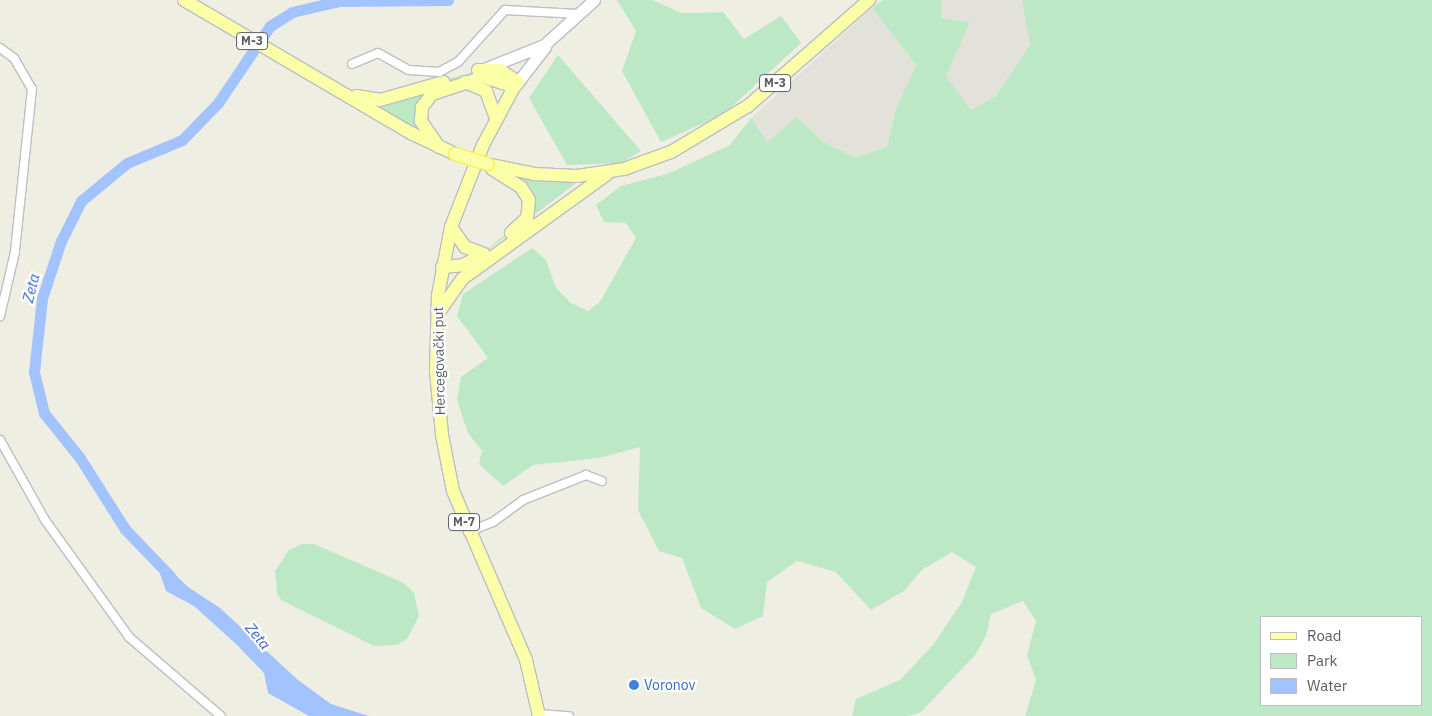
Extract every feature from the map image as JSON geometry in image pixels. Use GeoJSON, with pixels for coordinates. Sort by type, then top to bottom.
{"type":"FeatureCollection","features":[{"type":"Feature","properties":{"kind":"main road","name":"M-3"},"geometry":{"type":"LineString","coordinates":[[184,0],[324,83],[439,147],[487,164],[547,175],[612,172],[670,152],[726,123],[869,0]]}},
{"type":"Feature","properties":{"kind":"main road"},"geometry":{"type":"LineString","coordinates":[[516,85],[552,40],[594,0]]}},
{"type":"Feature","properties":{"kind":"main road"},"geometry":{"type":"LineString","coordinates":[[324,83],[376,101],[484,69],[552,40]]}},
{"type":"Feature","properties":{"kind":"main road"},"geometry":{"type":"LineString","coordinates":[[484,69],[505,72],[516,85]]}},
{"type":"Feature","properties":{"kind":"main road"},"geometry":{"type":"LineString","coordinates":[[439,147],[422,125],[422,107],[434,92],[487,76],[516,85]]}},
{"type":"Feature","properties":{"kind":"main road"},"geometry":{"type":"LineString","coordinates":[[465,82],[486,90],[496,119]]}},
{"type":"Feature","properties":{"kind":"main road","name":"M-7"},"geometry":{"type":"LineString","coordinates":[[496,119],[516,85]]}},
{"type":"Feature","properties":{"kind":"main road","name":"Hercegovački put"},"geometry":{"type":"LineString","coordinates":[[496,119],[483,145],[451,227],[442,267],[437,316],[442,435],[452,485],[468,532],[526,660],[539,715]]}},
{"type":"Feature","properties":{"kind":"main road"},"geometry":{"type":"LineString","coordinates":[[442,267],[463,265],[484,254],[523,224],[530,206],[523,188],[487,164]]}},
{"type":"Feature","properties":{"kind":"main road"},"geometry":{"type":"LineString","coordinates":[[437,316],[462,279],[612,172]]}},
{"type":"Feature","properties":{"kind":"main road"},"geometry":{"type":"LineString","coordinates":[[451,227],[465,247],[484,254]]}},
{"type":"Feature","properties":{"kind":"main road"},"geometry":{"type":"LineString","coordinates":[[442,267],[462,279]]}},
{"type":"Feature","properties":{"kind":"street"},"geometry":{"type":"LineString","coordinates":[[352,64],[378,53],[409,70],[439,72],[458,62],[505,10],[578,14]]}},
{"type":"Feature","properties":{"kind":"street"},"geometry":{"type":"LineString","coordinates":[[0,48],[26,73],[32,89],[32,108],[15,252],[0,316]]}},
{"type":"Feature","properties":{"kind":"street"},"geometry":{"type":"LineString","coordinates":[[0,440],[45,520],[129,637],[220,716]]}},
{"type":"Feature","properties":{"kind":"street"},"geometry":{"type":"LineString","coordinates":[[468,532],[493,522],[523,500],[586,475],[602,481]]}},
{"type":"Feature","properties":{"kind":"street"},"geometry":{"type":"LineString","coordinates":[[539,715],[569,716]]}},
{"type":"Feature","properties":{"kind":"shaded area"},"geometry":{"type":"Polygon","coordinates":[[[942,0],[1022,0],[1030,45],[995,97],[971,110],[946,76],[970,22],[940,18],[942,0]]]}},
{"type":"Feature","properties":{"kind":"shaded area"},"geometry":{"type":"Polygon","coordinates":[[[872,8],[916,65],[896,109],[887,147],[856,158],[823,142],[797,117],[767,142],[751,118],[872,8]]]}},
{"type":"Feature","properties":{"kind":"green space"},"geometry":{"type":"Polygon","coordinates":[[[617,0],[652,0],[682,13],[723,12],[744,39],[781,16],[801,43],[724,114],[661,142],[622,71],[636,31],[617,0]]]}},
{"type":"Feature","properties":{"kind":"green space"},"geometry":{"type":"Polygon","coordinates":[[[883,0],[942,0],[941,18],[970,22],[946,76],[971,110],[995,97],[1030,45],[1022,0],[1432,0],[1432,716],[1025,716],[1036,680],[1027,655],[1036,621],[1023,601],[991,614],[986,636],[976,654],[921,712],[908,716],[852,716],[856,699],[900,680],[933,645],[962,602],[976,567],[952,552],[922,570],[904,591],[871,610],[836,572],[797,561],[767,582],[763,616],[735,629],[701,608],[682,558],[659,551],[638,510],[640,447],[599,458],[533,465],[503,486],[479,464],[482,451],[468,433],[457,400],[461,377],[488,358],[457,316],[463,294],[532,248],[546,260],[556,288],[571,303],[588,311],[600,302],[636,238],[626,223],[604,222],[596,205],[621,186],[667,174],[730,145],[751,118],[767,142],[797,117],[823,142],[856,158],[887,147],[896,109],[916,65],[872,8],[883,0]]]}},
{"type":"Feature","properties":{"kind":"green space"},"geometry":{"type":"Polygon","coordinates":[[[558,55],[641,151],[621,163],[567,165],[529,98],[558,55]]]}},
{"type":"Feature","properties":{"kind":"green space"},"geometry":{"type":"Polygon","coordinates":[[[480,70],[424,93],[414,114],[420,131],[367,102],[480,70]]]}},
{"type":"Feature","properties":{"kind":"green space"},"geometry":{"type":"Polygon","coordinates":[[[503,173],[584,177],[464,268],[518,224],[530,207],[503,173]]]}},
{"type":"Feature","properties":{"kind":"green space"},"geometry":{"type":"Polygon","coordinates":[[[302,544],[314,544],[404,583],[414,593],[419,616],[407,639],[397,645],[374,646],[281,600],[277,593],[275,571],[289,550],[302,544]]]}},
{"type":"Feature","properties":{"kind":"water"},"geometry":{"type":"Polygon","coordinates":[[[164,564],[188,587],[220,608],[298,680],[331,704],[369,716],[309,716],[268,693],[264,673],[235,643],[194,606],[166,591],[159,571],[164,564]]]}},
{"type":"Feature","properties":{"kind":"waterway","name":"Zeta"},"geometry":{"type":"LineString","coordinates":[[170,576],[125,529],[80,458],[44,413],[34,372],[42,298],[61,241],[81,201],[127,163],[182,140],[218,103],[270,26],[292,12],[339,1],[448,0]]}},
{"type":"Feature","properties":{"kind":"place","name":"Voronov"},"geometry":{"type":"Point","coordinates":[634,685]}}]}
